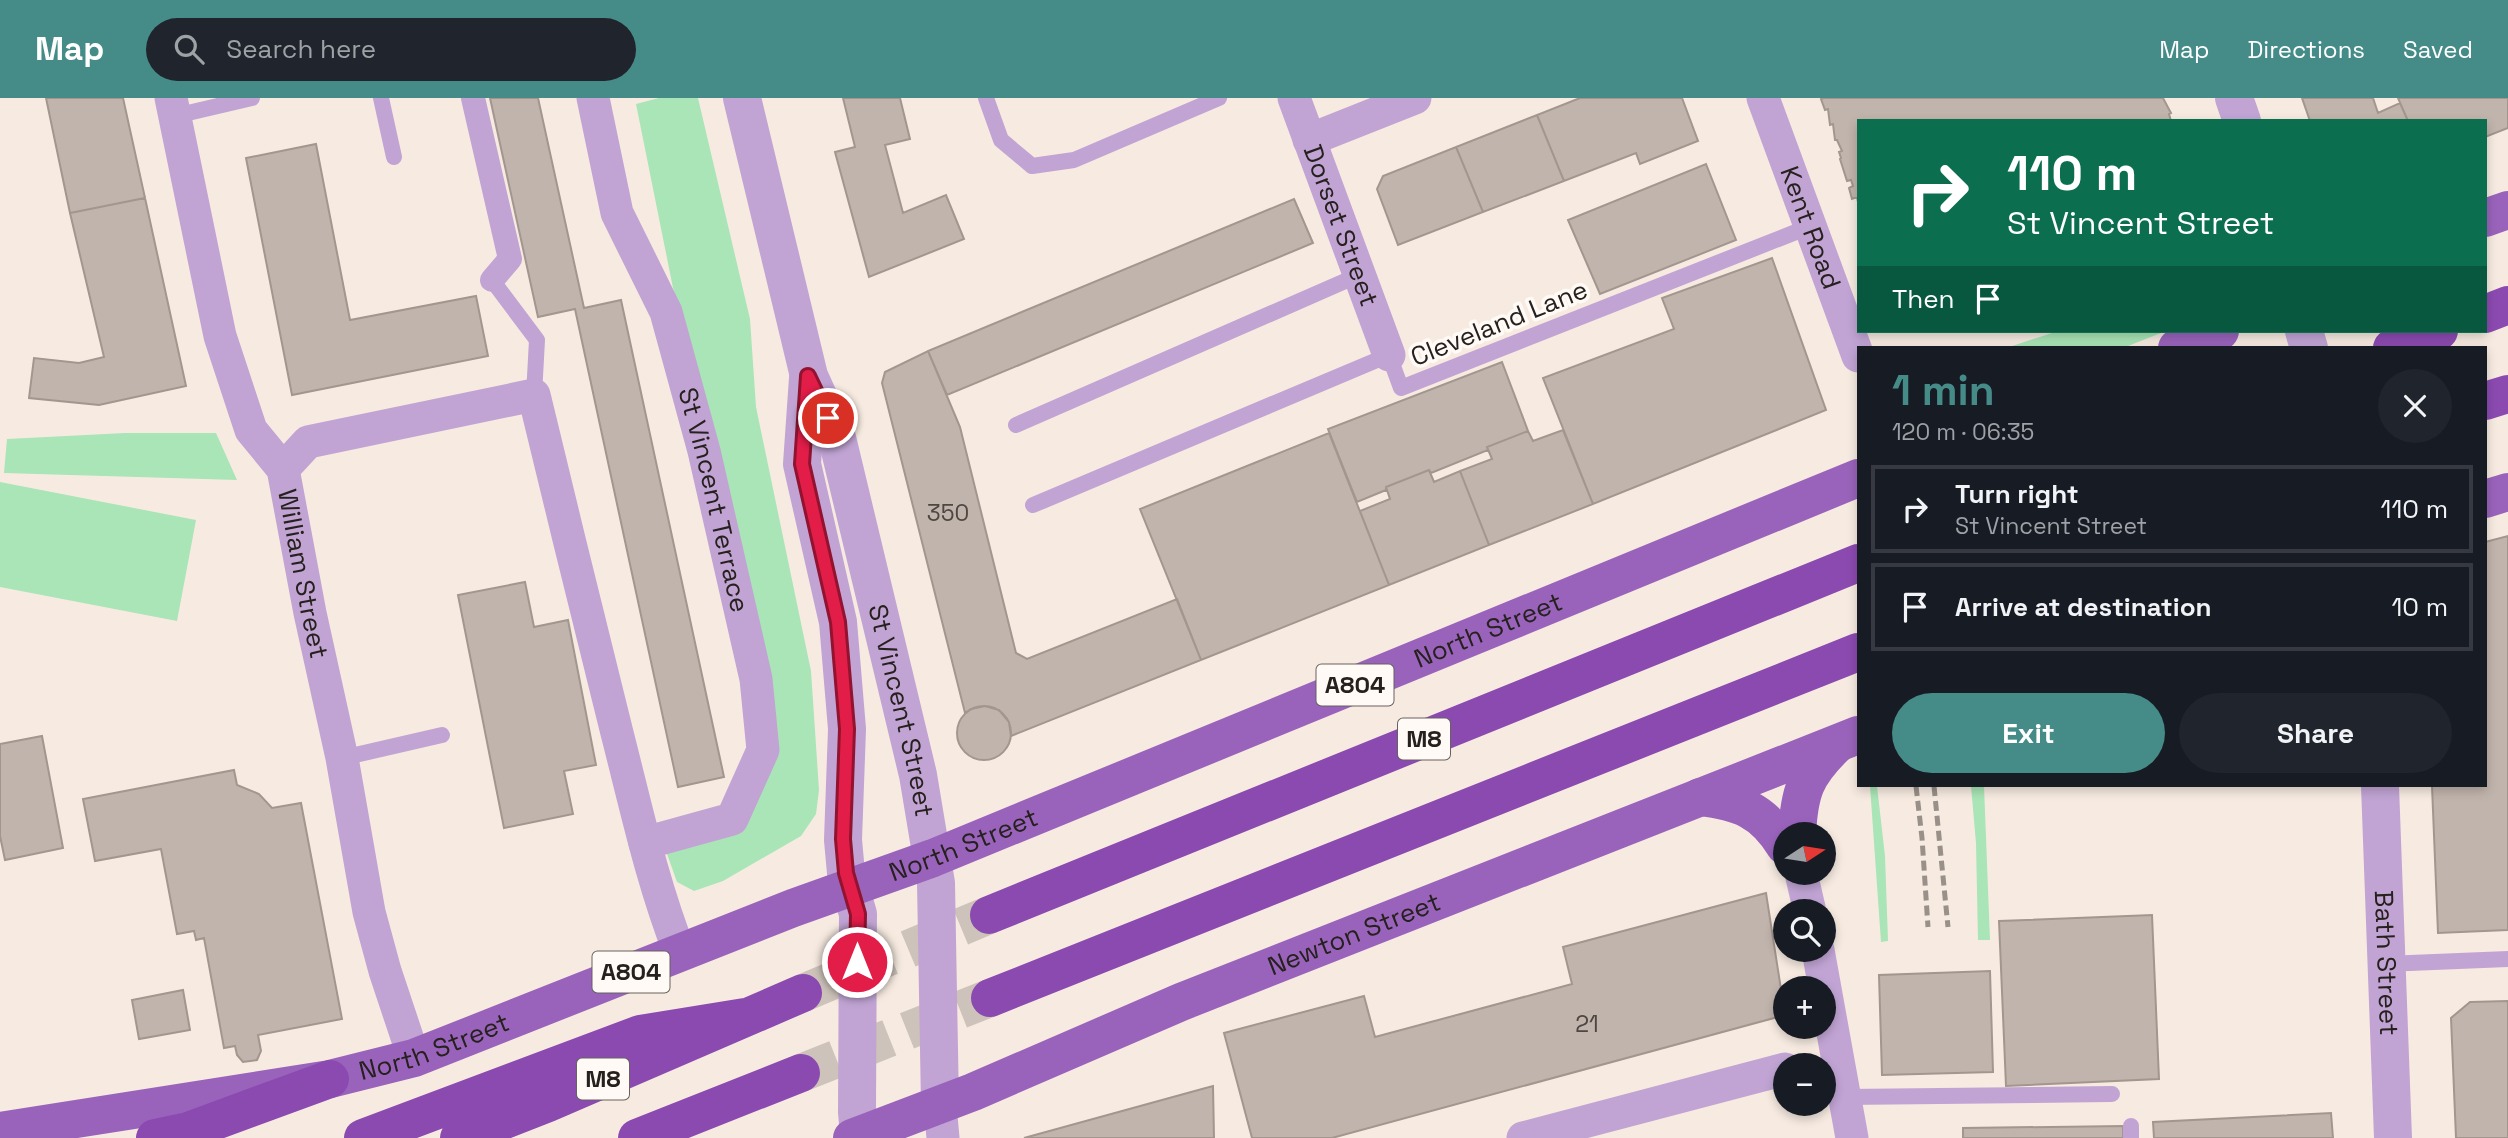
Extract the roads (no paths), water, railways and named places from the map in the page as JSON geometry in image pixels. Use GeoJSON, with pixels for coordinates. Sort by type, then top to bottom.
{"type":"FeatureCollection","features":[{"type":"Feature","properties":{"kind":"highway"},"geometry":{"type":"LineString","coordinates":[[2487,313],[2508,305]]}},
{"type":"Feature","properties":{"kind":"highway"},"geometry":{"type":"LineString","coordinates":[[2398,346],[2433,333]]}},
{"type":"Feature","properties":{"kind":"highway"},"geometry":{"type":"LineString","coordinates":[[2487,400],[2508,394]]}},
{"type":"Feature","properties":{"kind":"highway","name":"M8"},"geometry":{"type":"LineString","coordinates":[[989,915],[1857,563]]}},
{"type":"Feature","properties":{"kind":"highway"},"geometry":{"type":"LineString","coordinates":[[990,999],[1857,652]]}},
{"type":"Feature","properties":{"kind":"highway","name":"M8"},"geometry":{"type":"LineString","coordinates":[[458,1138],[548,1103],[803,993]]}},
{"type":"Feature","properties":{"kind":"highway"},"geometry":{"type":"LineString","coordinates":[[363,1138],[640,1034],[745,1017]]}},
{"type":"Feature","properties":{"kind":"highway","name":"M8"},"geometry":{"type":"LineString","coordinates":[[636,1138],[801,1073]]}},
{"type":"Feature","properties":{"kind":"highway"},"geometry":{"type":"LineString","coordinates":[[155,1138],[188,1131],[330,1079]]}},
{"type":"Feature","properties":{"kind":"main road"},"geometry":{"type":"LineString","coordinates":[[2487,217],[2508,210]]}},
{"type":"Feature","properties":{"kind":"main road"},"geometry":{"type":"LineString","coordinates":[[2182,346],[2215,333]]}},
{"type":"Feature","properties":{"kind":"main road","name":"North Street"},"geometry":{"type":"LineString","coordinates":[[0,1131],[330,1079],[414,1058],[680,953],[854,901],[934,870],[1857,478]]}},
{"type":"Feature","properties":{"kind":"main road"},"geometry":{"type":"LineString","coordinates":[[2487,498],[2508,492]]}},
{"type":"Feature","properties":{"kind":"main road"},"geometry":{"type":"LineString","coordinates":[[1797,822],[1798,808],[1808,776],[1820,760],[1848,739]]}},
{"type":"Feature","properties":{"kind":"main road","name":"Newton Street"},"geometry":{"type":"LineString","coordinates":[[857,1131],[941,1107],[1181,1002],[1848,739]]}},
{"type":"Feature","properties":{"kind":"main road"},"geometry":{"type":"LineString","coordinates":[[1700,797],[1740,804],[1756,813],[1773,828]]}},
{"type":"Feature","properties":{"kind":"street"},"geometry":{"type":"LineString","coordinates":[[473,98],[510,258],[492,280]]}},
{"type":"Feature","properties":{"kind":"street","name":"St Vincent Terrace"},"geometry":{"type":"LineString","coordinates":[[593,98],[617,214],[666,312],[704,451],[756,679],[763,750],[732,819],[645,843]]}},
{"type":"Feature","properties":{"kind":"street","name":"St Vincent Street"},"geometry":{"type":"LineString","coordinates":[[742,98],[808,376],[837,438],[918,775],[934,870],[941,1107]]}},
{"type":"Feature","properties":{"kind":"street","name":"Dorset Street"},"geometry":{"type":"LineString","coordinates":[[1294,98],[1389,355]]}},
{"type":"Feature","properties":{"kind":"street"},"geometry":{"type":"LineString","coordinates":[[1309,140],[1415,98]]}},
{"type":"Feature","properties":{"kind":"street","name":"Kent Road"},"geometry":{"type":"LineString","coordinates":[[1763,98],[1857,353]]}},
{"type":"Feature","properties":{"kind":"street"},"geometry":{"type":"LineString","coordinates":[[2234,98],[2241,119]]}},
{"type":"Feature","properties":{"kind":"street","name":"William Street"},"geometry":{"type":"LineString","coordinates":[[173,107],[220,336],[251,430],[283,469],[310,613],[342,758],[369,912],[414,1058]]}},
{"type":"Feature","properties":{"kind":"street","name":"St Vincent Street"},"geometry":{"type":"LineString","coordinates":[[808,376],[802,464],[838,622],[847,729],[843,839],[854,901],[857,1131]]}},
{"type":"Feature","properties":{"kind":"street"},"geometry":{"type":"LineString","coordinates":[[283,469],[308,442],[534,395],[645,843],[659,896],[680,953]]}},
{"type":"Feature","properties":{"kind":"street","name":"Bath Street"},"geometry":{"type":"LineString","coordinates":[[2380,787],[2393,1138]]}},
{"type":"Feature","properties":{"kind":"street"},"geometry":{"type":"LineString","coordinates":[[1820,962],[1852,1138]]}},
{"type":"Feature","properties":{"kind":"street"},"geometry":{"type":"LineString","coordinates":[[1523,1138],[1773,1072]]}},
{"type":"Feature","properties":{"kind":"lane"},"geometry":{"type":"LineString","coordinates":[[173,107],[253,98]]}},
{"type":"Feature","properties":{"kind":"lane"},"geometry":{"type":"LineString","coordinates":[[381,98],[394,157]]}},
{"type":"Feature","properties":{"kind":"lane"},"geometry":{"type":"LineString","coordinates":[[986,98],[1000,140],[1032,166],[1074,160],[1219,98]]}},
{"type":"Feature","properties":{"kind":"lane","name":"Cleveland Lane"},"geometry":{"type":"LineString","coordinates":[[1033,505],[1389,355],[1401,388],[1811,226]]}},
{"type":"Feature","properties":{"kind":"lane"},"geometry":{"type":"LineString","coordinates":[[1016,425],[1359,275]]}},
{"type":"Feature","properties":{"kind":"lane"},"geometry":{"type":"LineString","coordinates":[[492,280],[537,340],[534,395]]}},
{"type":"Feature","properties":{"kind":"lane"},"geometry":{"type":"LineString","coordinates":[[342,758],[442,735]]}},
{"type":"Feature","properties":{"kind":"lane"},"geometry":{"type":"LineString","coordinates":[[2385,964],[2508,959]]}},
{"type":"Feature","properties":{"kind":"lane"},"geometry":{"type":"LineString","coordinates":[[1845,1097],[2112,1094]]}},
{"type":"Feature","properties":{"kind":"tunnel"},"geometry":{"type":"LineString","coordinates":[[803,993],[989,915]]}},
{"type":"Feature","properties":{"kind":"tunnel"},"geometry":{"type":"LineString","coordinates":[[801,1073],[990,998]]}},
{"type":"Feature","properties":{"kind":"railway"},"geometry":{"type":"LineString","coordinates":[[1916,787],[1928,927]]}},
{"type":"Feature","properties":{"kind":"railway"},"geometry":{"type":"LineString","coordinates":[[1934,787],[1948,927]]}}]}
